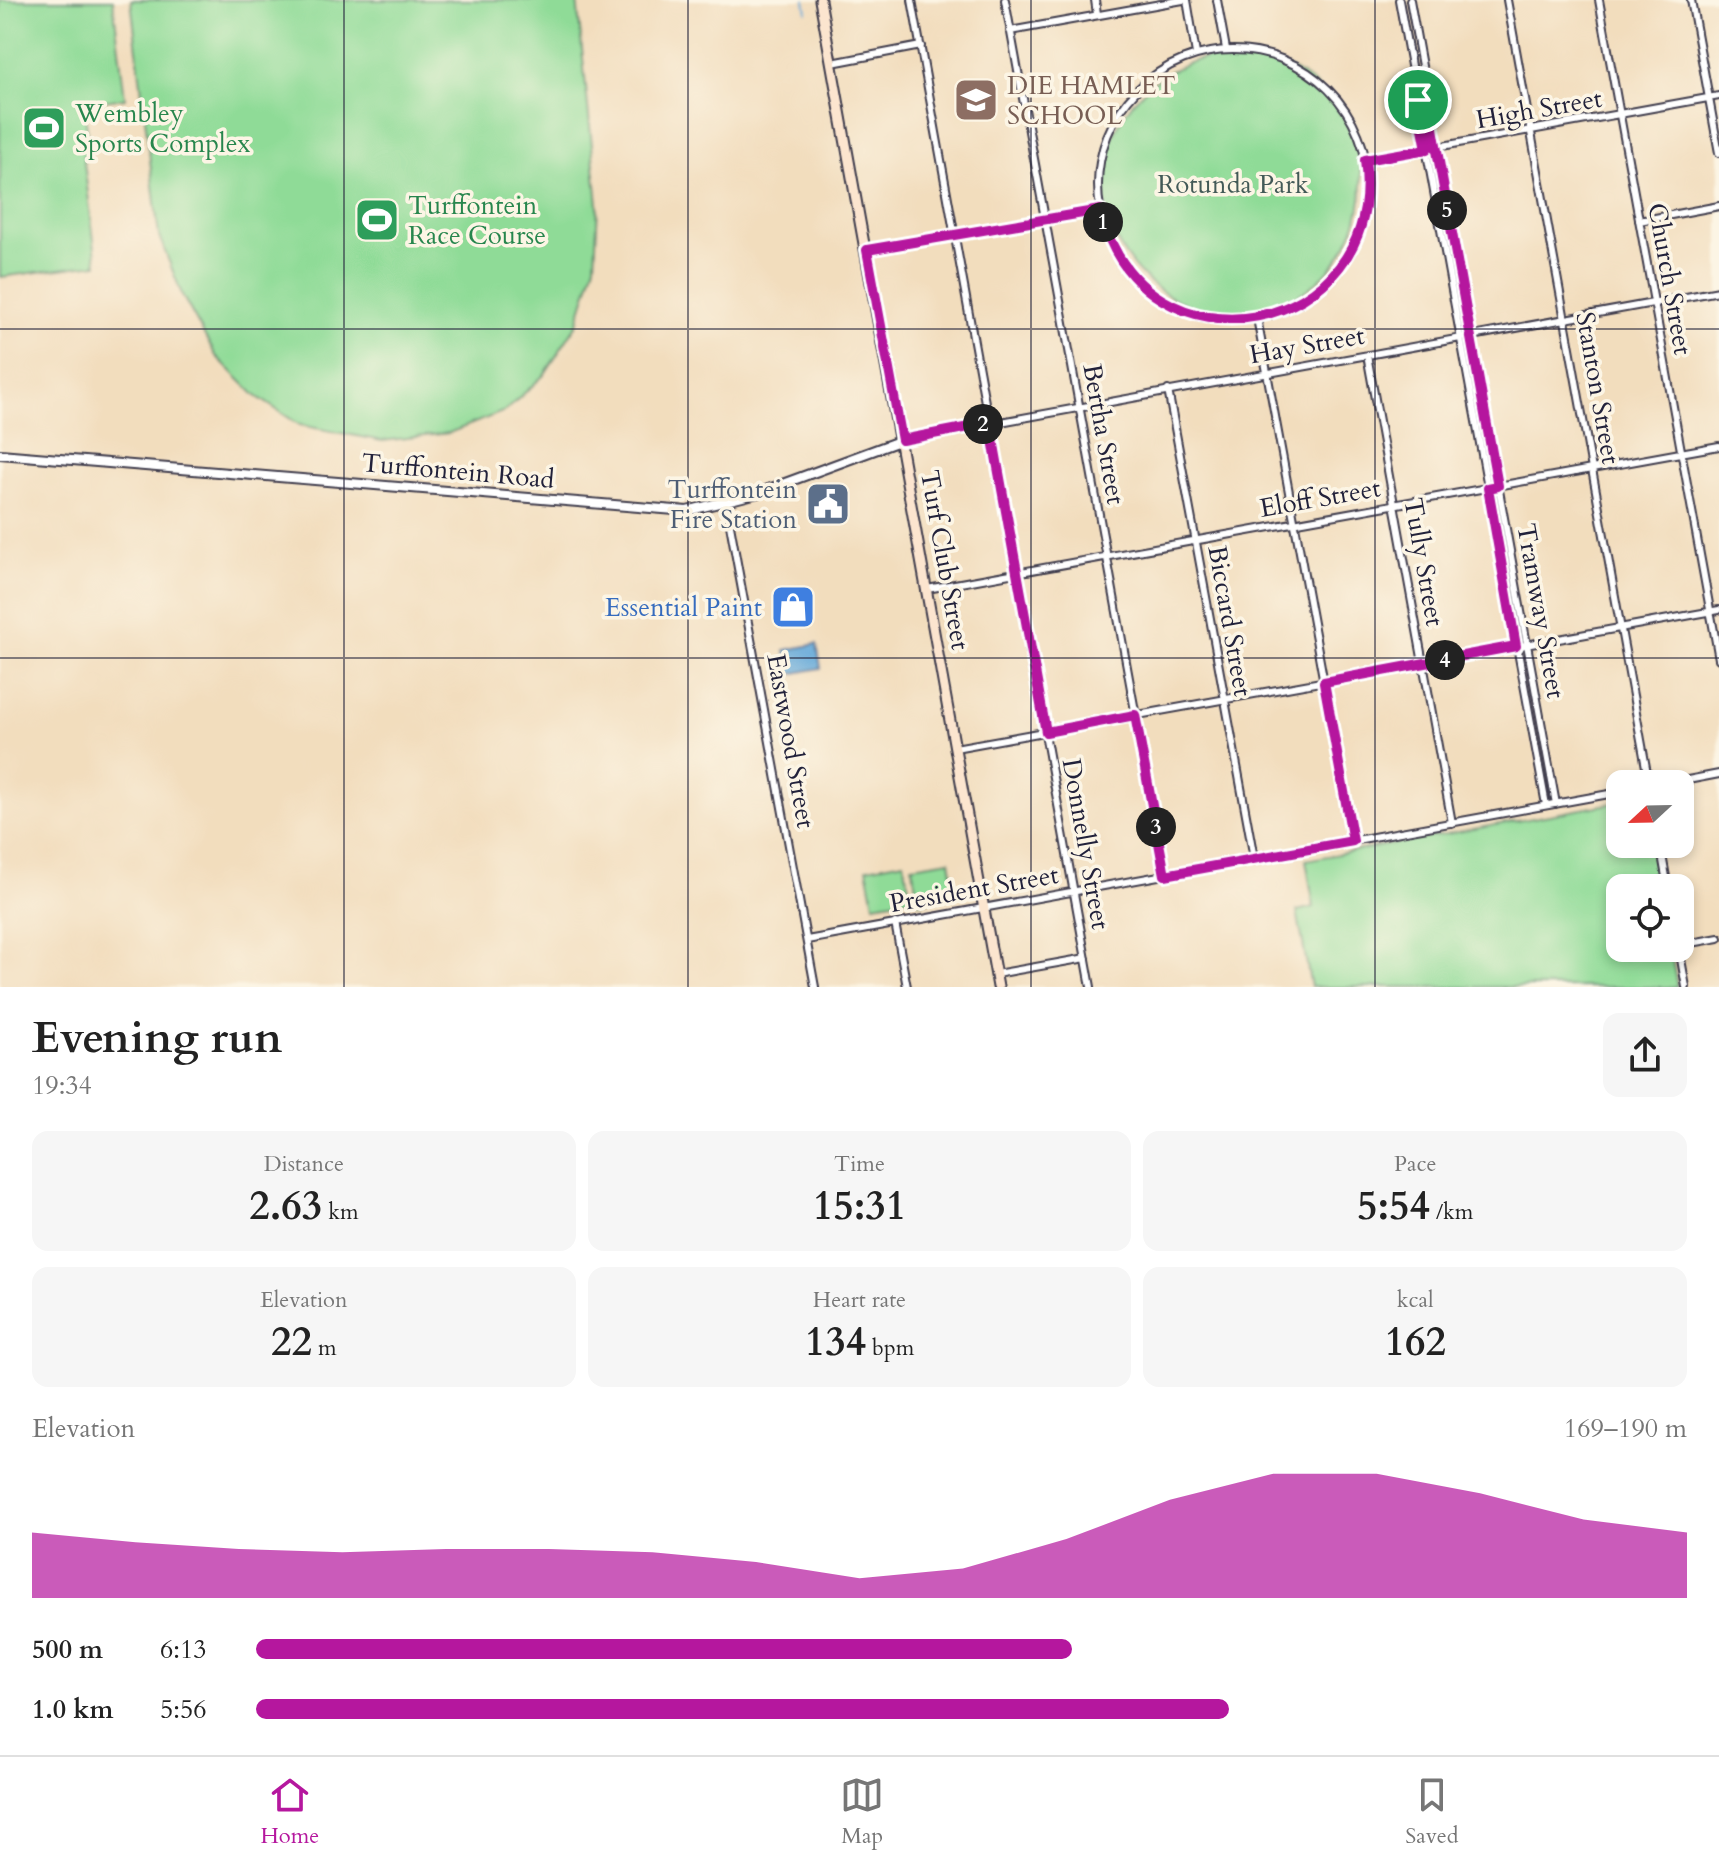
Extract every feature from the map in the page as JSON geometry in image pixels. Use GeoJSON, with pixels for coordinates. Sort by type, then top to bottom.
{"type":"FeatureCollection","features":[{"type":"Feature","properties":{"kind":"main road","name":"Turf Club Street"},"geometry":{"type":"LineString","coordinates":[[820,0],[902,440],[998,987]]}},
{"type":"Feature","properties":{"kind":"street","name":"Donnelly Street"},"geometry":{"type":"LineString","coordinates":[[912,0],[1091,987]]}},
{"type":"Feature","properties":{"kind":"street","name":"Bertha Street"},"geometry":{"type":"LineString","coordinates":[[1005,0],[1165,875]]}},
{"type":"Feature","properties":{"kind":"street"},"geometry":{"type":"LineString","coordinates":[[1095,0],[1097,14]]}},
{"type":"Feature","properties":{"kind":"street"},"geometry":{"type":"LineString","coordinates":[[1010,31],[1185,0],[1196,54]]}},
{"type":"Feature","properties":{"kind":"street"},"geometry":{"type":"LineString","coordinates":[[1217,0],[1226,49]]}},
{"type":"Feature","properties":{"kind":"street","name":"Tramway Street"},"geometry":{"type":"LineString","coordinates":[[1399,0],[1546,805]]}},
{"type":"Feature","properties":{"kind":"street","name":"Tramway Street"},"geometry":{"type":"LineString","coordinates":[[1410,0],[1556,804]]}},
{"type":"Feature","properties":{"kind":"street","name":"Stanton Street"},"geometry":{"type":"LineString","coordinates":[[1507,0],[1646,770]]}},
{"type":"Feature","properties":{"kind":"street","name":"Church Street"},"geometry":{"type":"LineString","coordinates":[[1599,0],[1719,659]]}},
{"type":"Feature","properties":{"kind":"street"},"geometry":{"type":"LineString","coordinates":[[1691,0],[1719,153]]}},
{"type":"Feature","properties":{"kind":"street"},"geometry":{"type":"LineString","coordinates":[[832,63],[921,46]]}},
{"type":"Feature","properties":{"kind":"street"},"geometry":{"type":"LineString","coordinates":[[1226,49],[1267,54],[1293,63],[1316,78],[1336,98],[1351,121],[1365,160],[1367,190],[1363,220],[1344,262],[1324,285],[1300,302],[1257,318],[1202,316],[1152,293],[1116,252],[1100,210],[1100,160],[1118,113],[1151,76],[1196,54],[1226,49]]}},
{"type":"Feature","properties":{"kind":"street"},"geometry":{"type":"LineString","coordinates":[[1409,56],[1420,55]]}},
{"type":"Feature","properties":{"kind":"street"},"geometry":{"type":"LineString","coordinates":[[1416,92],[1426,90]]}},
{"type":"Feature","properties":{"kind":"street","name":"High Street"},"geometry":{"type":"LineString","coordinates":[[1365,160],[1719,96]]}},
{"type":"Feature","properties":{"kind":"street"},"geometry":{"type":"LineString","coordinates":[[1639,221],[1719,206]]}},
{"type":"Feature","properties":{"kind":"street"},"geometry":{"type":"LineString","coordinates":[[867,250],[1100,210]]}},
{"type":"Feature","properties":{"kind":"street"},"geometry":{"type":"LineString","coordinates":[[1443,239],[1452,237]]}},
{"type":"Feature","properties":{"kind":"street","name":"Hay Street"},"geometry":{"type":"LineString","coordinates":[[902,440],[1719,291]]}},
{"type":"Feature","properties":{"kind":"street"},"geometry":{"type":"LineString","coordinates":[[1257,318],[1353,841]]}},
{"type":"Feature","properties":{"kind":"street","name":"Tully Street"},"geometry":{"type":"LineString","coordinates":[[1367,355],[1452,823]]}},
{"type":"Feature","properties":{"kind":"street","name":"Biccard Street"},"geometry":{"type":"LineString","coordinates":[[1168,390],[1254,858]]}},
{"type":"Feature","properties":{"kind":"street"},"geometry":{"type":"LineString","coordinates":[[1473,411],[1484,409]]}},
{"type":"Feature","properties":{"kind":"street","name":"Turffontein Road"},"geometry":{"type":"LineString","coordinates":[[0,454],[672,511],[726,503],[902,440]]}},
{"type":"Feature","properties":{"kind":"street","name":"Eloff Street"},"geometry":{"type":"LineString","coordinates":[[927,589],[1719,446]]}},
{"type":"Feature","properties":{"kind":"street","name":"Eastwood Street"},"geometry":{"type":"LineString","coordinates":[[726,503],[815,987]]}},
{"type":"Feature","properties":{"kind":"street"},"geometry":{"type":"LineString","coordinates":[[955,748],[1719,610]]}},
{"type":"Feature","properties":{"kind":"street"},"geometry":{"type":"LineString","coordinates":[[1531,727],[1541,725]]}},
{"type":"Feature","properties":{"kind":"street"},"geometry":{"type":"LineString","coordinates":[[1694,779],[1719,774]]}},
{"type":"Feature","properties":{"kind":"street","name":"President Street"},"geometry":{"type":"LineString","coordinates":[[807,940],[1606,795]]}},
{"type":"Feature","properties":{"kind":"street"},"geometry":{"type":"LineString","coordinates":[[895,923],[907,987]]}},
{"type":"Feature","properties":{"kind":"street"},"geometry":{"type":"LineString","coordinates":[[1694,943],[1719,938]]}},
{"type":"Feature","properties":{"kind":"street"},"geometry":{"type":"LineString","coordinates":[[996,974],[1086,958]]}},
{"type":"Feature","properties":{"kind":"street"},"geometry":{"type":"LineString","coordinates":[[1682,962],[1686,987]]}},
{"type":"Feature","properties":{"kind":"green space","name":"Wembley Sports Complex"},"geometry":{"type":"Polygon","coordinates":[[[0,0],[113,0],[125,98],[84,104],[90,153],[83,155],[97,264],[0,277],[0,0]]]}},
{"type":"Feature","properties":{"kind":"green space","name":"Turffontein Race Course"},"geometry":{"type":"Polygon","coordinates":[[[131,0],[577,0],[598,204],[595,265],[577,324],[544,375],[505,411],[449,433],[382,441],[300,425],[256,396],[216,356],[183,297],[159,236],[131,0]]]}},
{"type":"Feature","properties":{"kind":"green space","name":"Rotunda Park"},"geometry":{"type":"Polygon","coordinates":[[[1233,55],[1258,57],[1294,70],[1315,84],[1333,102],[1352,135],[1360,159],[1360,209],[1347,245],[1333,266],[1315,284],[1282,303],[1258,311],[1233,313],[1208,311],[1172,298],[1151,284],[1133,266],[1114,233],[1106,209],[1104,184],[1106,159],[1119,123],[1133,102],[1151,84],[1184,65],[1208,57],[1233,55]]]}},
{"type":"Feature","properties":{"kind":"green space"},"geometry":{"type":"Polygon","coordinates":[[[1606,805],[1606,858],[1654,858],[1656,874],[1606,874],[1606,962],[1673,962],[1677,987],[1311,987],[1297,911],[1314,907],[1306,860],[1606,805]]]}},
{"type":"Feature","properties":{"kind":"green space"},"geometry":{"type":"Polygon","coordinates":[[[950,860],[956,897],[919,903],[912,866],[950,860]]]}},
{"type":"Feature","properties":{"kind":"green space"},"geometry":{"type":"Polygon","coordinates":[[[904,861],[911,898],[874,904],[867,868],[904,861]]]}},
{"type":"Feature","properties":{"kind":"water"},"geometry":{"type":"Polygon","coordinates":[[[817,644],[821,668],[790,674],[785,650],[817,644]]]}},
{"type":"Feature","properties":{"kind":"waterway"},"geometry":{"type":"LineString","coordinates":[[805,0],[807,12]]}},
{"type":"Feature","properties":{"kind":"place","name":"DIE HAMLET SCHOOL"},"geometry":{"type":"Point","coordinates":[976,100]}},
{"type":"Feature","properties":{"kind":"place","name":"Wembley Sports Complex"},"geometry":{"type":"Point","coordinates":[44,128]}},
{"type":"Feature","properties":{"kind":"place","name":"Turffontein Race Course"},"geometry":{"type":"Point","coordinates":[377,220]}},
{"type":"Feature","properties":{"kind":"place","name":"Turffontein Fire Station"},"geometry":{"type":"Point","coordinates":[828,504]}},
{"type":"Feature","properties":{"kind":"place","name":"Essential Paint"},"geometry":{"type":"Point","coordinates":[793,607]}},
{"type":"Feature","properties":{"kind":"route"},"geometry":{"type":"LineString","coordinates":[[1426,90],[1498,486],[1488,488],[1516,646],[1324,682],[1353,841],[1165,875],[1135,715],[1046,732],[990,423],[902,440],[867,250],[1100,210],[1106,232],[1128,270],[1161,299],[1191,313],[1213,318],[1235,320],[1272,314],[1300,302],[1324,285],[1352,249],[1366,206],[1365,160],[1427,149],[1418,100],[1416,92],[1426,90]]}}]}
